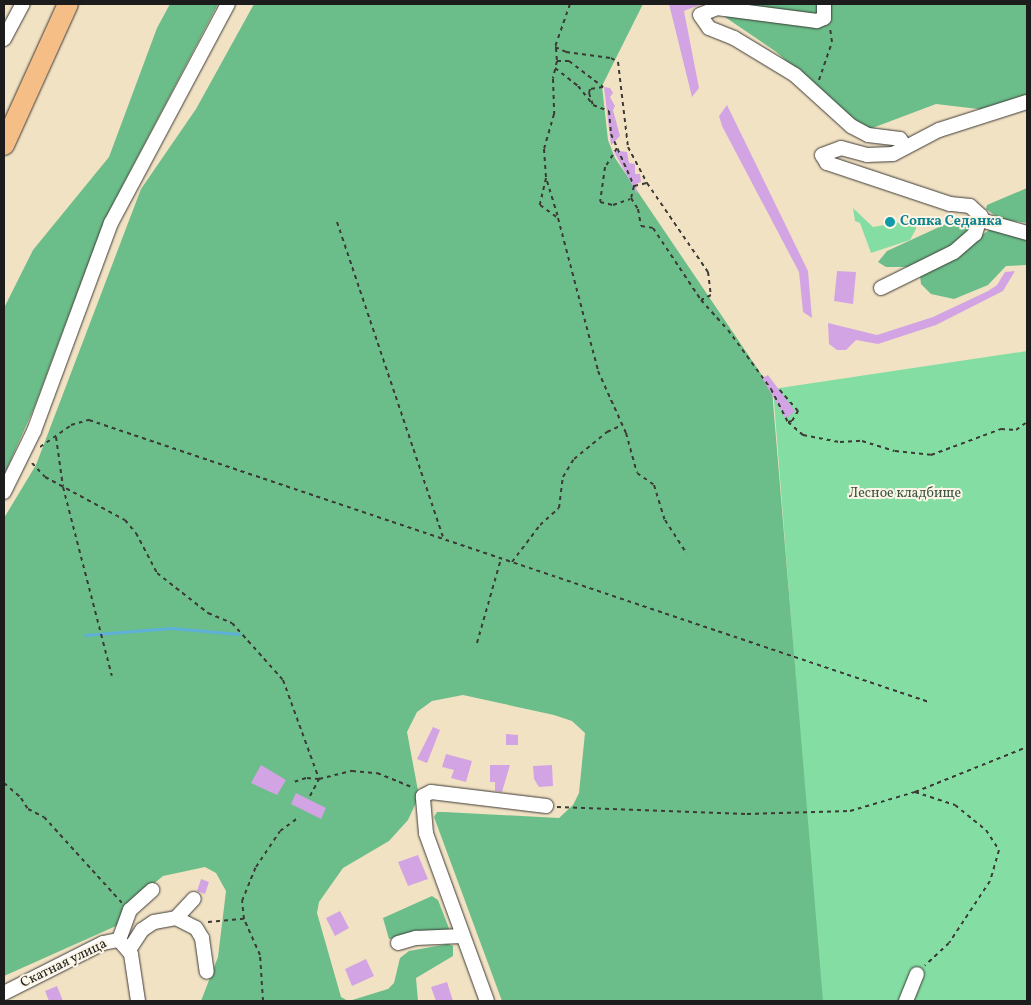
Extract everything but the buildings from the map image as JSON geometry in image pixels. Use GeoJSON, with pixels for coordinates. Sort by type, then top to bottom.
{"type":"FeatureCollection","features":[{"type":"Feature","properties":{"kind":"highway"},"geometry":{"type":"LineString","coordinates":[[4,116],[55,4]]}},
{"type":"Feature","properties":{"kind":"highway"},"geometry":{"type":"LineString","coordinates":[[4,145],[68,4]]}},
{"type":"Feature","properties":{"kind":"street"},"geometry":{"type":"LineString","coordinates":[[4,40],[23,4]]}},
{"type":"Feature","properties":{"kind":"street"},"geometry":{"type":"LineString","coordinates":[[4,492],[24,457],[111,223],[228,4]]}},
{"type":"Feature","properties":{"kind":"street"},"geometry":{"type":"LineString","coordinates":[[822,13],[717,8],[700,15],[709,28],[734,38],[795,75],[851,126],[868,136],[900,139],[905,146]]}},
{"type":"Feature","properties":{"kind":"street"},"geometry":{"type":"LineString","coordinates":[[1027,102],[939,130],[905,146],[899,152],[885,155],[867,155],[841,148],[822,155],[828,162],[950,204],[975,208],[981,220],[1027,233]]}},
{"type":"Feature","properties":{"kind":"street"},"geometry":{"type":"LineString","coordinates":[[881,288],[954,252],[975,234],[981,220]]}},
{"type":"Feature","properties":{"kind":"street"},"geometry":{"type":"LineString","coordinates":[[487,1001],[426,833],[423,796],[431,792],[546,806]]}},
{"type":"Feature","properties":{"kind":"street"},"geometry":{"type":"LineString","coordinates":[[124,945],[125,917],[152,890]]}},
{"type":"Feature","properties":{"kind":"street"},"geometry":{"type":"LineString","coordinates":[[124,945],[149,925],[176,918],[194,899]]}},
{"type":"Feature","properties":{"kind":"street"},"geometry":{"type":"LineString","coordinates":[[131,909],[149,925]]}},
{"type":"Feature","properties":{"kind":"street"},"geometry":{"type":"LineString","coordinates":[[176,918],[196,928],[202,938],[207,972]]}},
{"type":"Feature","properties":{"kind":"street"},"geometry":{"type":"LineString","coordinates":[[398,943],[416,938],[462,936]]}},
{"type":"Feature","properties":{"kind":"street","name":"Скатная улица"},"geometry":{"type":"LineString","coordinates":[[4,993],[104,943],[124,945],[138,1001]]}},
{"type":"Feature","properties":{"kind":"street"},"geometry":{"type":"LineString","coordinates":[[906,1001],[917,974]]}},
{"type":"Feature","properties":{"kind":"path"},"geometry":{"type":"LineString","coordinates":[[570,4],[556,46],[554,114],[544,149],[546,178],[598,371],[622,425],[636,473],[654,485],[665,520],[687,554]]}},
{"type":"Feature","properties":{"kind":"path"},"geometry":{"type":"LineString","coordinates":[[814,91],[832,42],[830,21],[822,13]]}},
{"type":"Feature","properties":{"kind":"path"},"geometry":{"type":"LineString","coordinates":[[556,46],[566,52],[611,58],[618,62],[628,147],[647,183],[708,272],[711,295],[700,300]]}},
{"type":"Feature","properties":{"kind":"path"},"geometry":{"type":"LineString","coordinates":[[556,61],[569,61],[603,87],[589,91],[593,105]]}},
{"type":"Feature","properties":{"kind":"path"},"geometry":{"type":"LineString","coordinates":[[555,68],[578,86],[593,105],[610,111],[617,148],[634,186],[631,198],[638,209],[641,226],[653,228],[700,300],[728,330],[770,389],[788,422],[803,435],[840,442],[862,441],[894,451],[931,455],[1000,429],[1016,430],[1027,422]]}},
{"type":"Feature","properties":{"kind":"path"},"geometry":{"type":"LineString","coordinates":[[617,148],[607,164],[600,202],[613,205],[631,198]]}},
{"type":"Feature","properties":{"kind":"path"},"geometry":{"type":"LineString","coordinates":[[546,178],[540,205],[558,218]]}},
{"type":"Feature","properties":{"kind":"path"},"geometry":{"type":"LineString","coordinates":[[634,186],[647,183]]}},
{"type":"Feature","properties":{"kind":"path"},"geometry":{"type":"LineString","coordinates":[[338,222],[443,537]]}},
{"type":"Feature","properties":{"kind":"path"},"geometry":{"type":"LineString","coordinates":[[779,388],[798,411],[796,418],[788,422]]}},
{"type":"Feature","properties":{"kind":"path"},"geometry":{"type":"LineString","coordinates":[[310,796],[319,779],[283,680],[232,623],[208,613],[157,573],[136,533],[125,520],[45,477],[24,457],[71,425],[90,420],[443,537],[929,702]]}},
{"type":"Feature","properties":{"kind":"path"},"geometry":{"type":"LineString","coordinates":[[512,562],[540,526],[559,508],[563,477],[570,463],[606,432],[622,425]]}},
{"type":"Feature","properties":{"kind":"path"},"geometry":{"type":"LineString","coordinates":[[56,437],[63,487],[112,676]]}},
{"type":"Feature","properties":{"kind":"path"},"geometry":{"type":"LineString","coordinates":[[477,643],[501,558]]}},
{"type":"Feature","properties":{"kind":"path"},"geometry":{"type":"LineString","coordinates":[[546,806],[624,812],[822,814],[870,806],[915,792],[1027,747]]}},
{"type":"Feature","properties":{"kind":"path"},"geometry":{"type":"LineString","coordinates":[[294,782],[306,778],[319,779],[352,770],[377,773],[408,783],[423,796]]}},
{"type":"Feature","properties":{"kind":"path"},"geometry":{"type":"LineString","coordinates":[[4,783],[21,798],[28,809],[44,817],[120,902],[131,909]]}},
{"type":"Feature","properties":{"kind":"path"},"geometry":{"type":"LineString","coordinates":[[915,792],[956,805],[986,830],[999,850],[990,881],[970,912],[949,943],[917,974]]}},
{"type":"Feature","properties":{"kind":"path"},"geometry":{"type":"LineString","coordinates":[[263,1001],[260,955],[244,919],[242,901],[256,868],[280,831],[299,817]]}},
{"type":"Feature","properties":{"kind":"path"},"geometry":{"type":"LineString","coordinates":[[206,922],[244,919]]}},
{"type":"Feature","properties":{"kind":"green space"},"geometry":{"type":"Polygon","coordinates":[[[170,4],[218,4],[105,219],[34,408],[4,475],[4,308],[33,250],[109,157],[157,28],[170,4]]]}},
{"type":"Feature","properties":{"kind":"green space"},"geometry":{"type":"Polygon","coordinates":[[[254,4],[643,4],[602,86],[608,140],[615,158],[772,390],[823,1001],[502,1001],[434,817],[437,812],[444,812],[559,818],[573,805],[579,793],[585,733],[572,721],[554,715],[463,695],[432,701],[417,712],[407,732],[419,796],[408,820],[389,841],[343,868],[319,902],[317,913],[341,997],[348,1001],[201,1001],[218,957],[226,891],[216,873],[205,867],[163,876],[139,896],[116,926],[4,976],[4,518],[36,465],[141,189],[196,109],[254,4]]]}},
{"type":"Feature","properties":{"kind":"green space"},"geometry":{"type":"Polygon","coordinates":[[[714,4],[1027,4],[1027,96],[987,110],[936,104],[867,130],[775,51],[722,15],[714,4]]]}},
{"type":"Feature","properties":{"kind":"green space"},"geometry":{"type":"Polygon","coordinates":[[[1027,188],[1027,223],[1000,219],[986,209],[987,205],[1027,188]]]}},
{"type":"Feature","properties":{"kind":"green space"},"geometry":{"type":"Polygon","coordinates":[[[853,208],[873,227],[908,221],[916,223],[916,229],[910,240],[871,253],[860,223],[855,221],[853,208]]]}},
{"type":"Feature","properties":{"kind":"green space"},"geometry":{"type":"Polygon","coordinates":[[[961,217],[967,217],[972,223],[967,234],[953,246],[907,267],[886,267],[878,262],[887,251],[961,217]]]}},
{"type":"Feature","properties":{"kind":"green space"},"geometry":{"type":"Polygon","coordinates":[[[991,229],[1027,238],[1027,265],[1006,266],[988,285],[954,299],[931,294],[921,284],[920,275],[991,229]]]}},
{"type":"Feature","properties":{"kind":"green space","name":"Лесное кладбище"},"geometry":{"type":"Polygon","coordinates":[[[1027,351],[1027,1001],[821,1001],[773,389],[1027,351]]]}},
{"type":"Feature","properties":{"kind":"green space"},"geometry":{"type":"Polygon","coordinates":[[[432,896],[438,900],[450,931],[389,939],[383,918],[432,896]]]}},
{"type":"Feature","properties":{"kind":"green space"},"geometry":{"type":"Polygon","coordinates":[[[448,944],[453,946],[453,956],[416,978],[418,1001],[349,1001],[388,989],[394,983],[400,958],[409,951],[448,944]]]}},
{"type":"Feature","properties":{"kind":"waterway"},"geometry":{"type":"LineString","coordinates":[[85,635],[171,628],[239,634]]}},
{"type":"Feature","properties":{"kind":"place","name":"Сопка Седанка"},"geometry":{"type":"Point","coordinates":[890,222]}}]}
